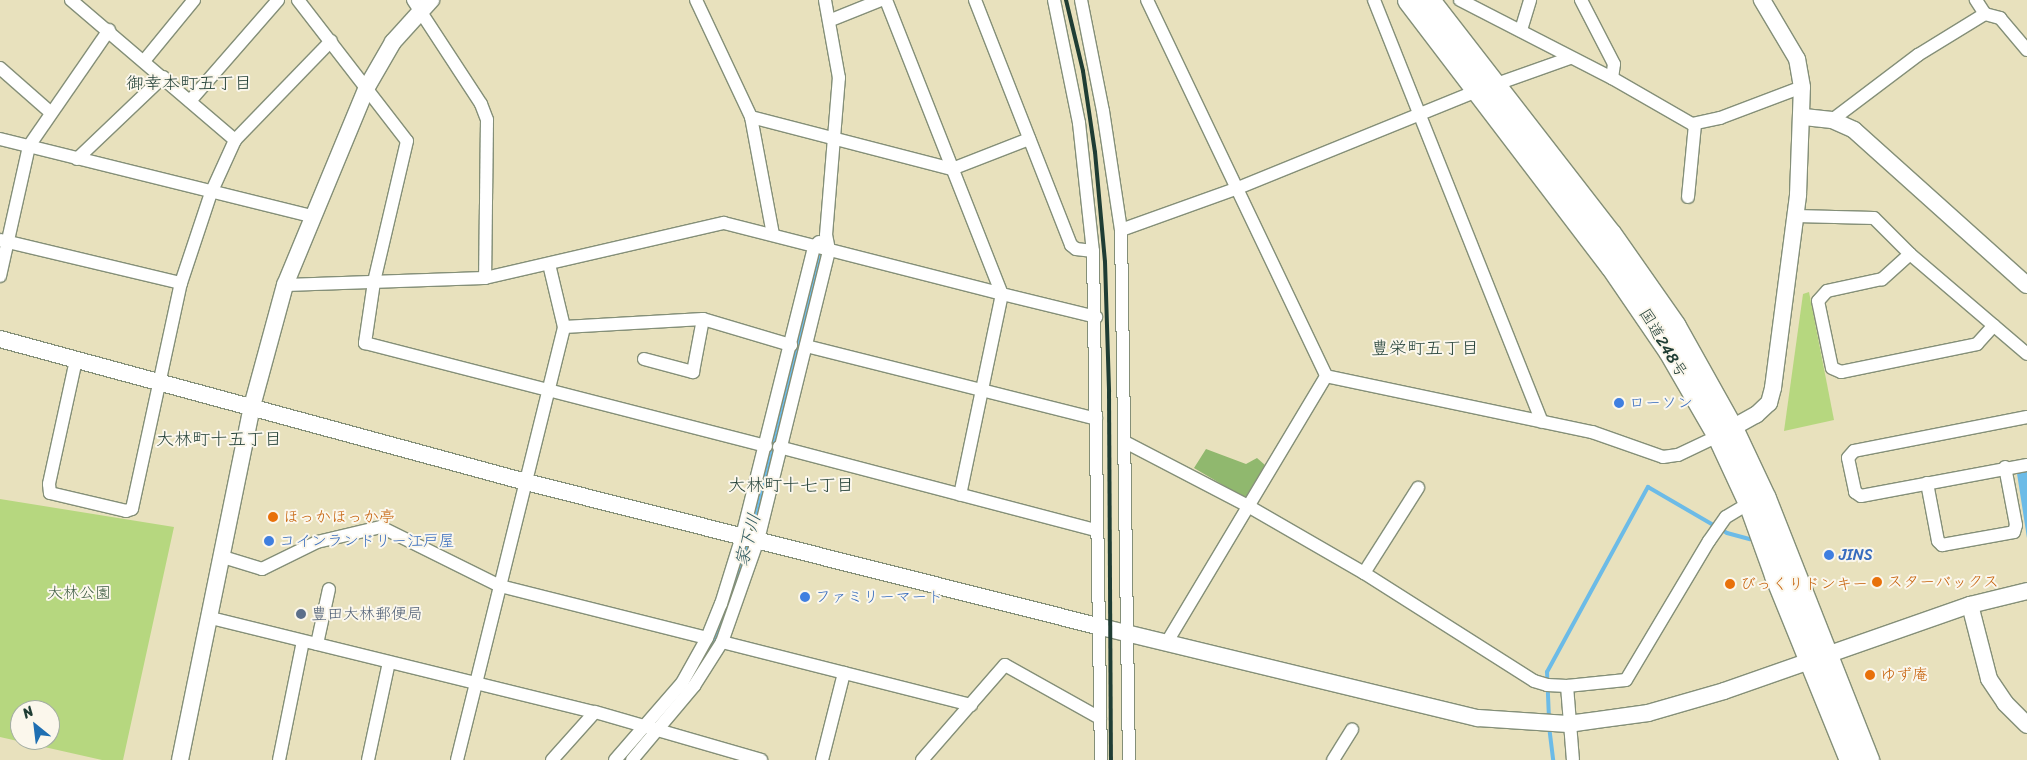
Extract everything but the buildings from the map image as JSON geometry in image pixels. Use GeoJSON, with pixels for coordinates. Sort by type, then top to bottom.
{"type":"FeatureCollection","features":[{"type":"Feature","properties":{"kind":"highway","name":"国道248号"},"geometry":{"type":"LineString","coordinates":[[1408,0],[1637,269],[1675,326],[1725,432],[1775,575],[1868,760]]}},
{"type":"Feature","properties":{"kind":"highway","name":"国道248号"},"geometry":{"type":"LineString","coordinates":[[1429,0],[1485,89]]}},
{"type":"Feature","properties":{"kind":"highway","name":"国道248号"},"geometry":{"type":"LineString","coordinates":[[1725,432],[1765,498],[1850,760]]}},
{"type":"Feature","properties":{"kind":"street"},"geometry":{"type":"LineString","coordinates":[[71,0],[109,30],[235,140]]}},
{"type":"Feature","properties":{"kind":"street"},"geometry":{"type":"LineString","coordinates":[[144,61],[194,0]]}},
{"type":"Feature","properties":{"kind":"street"},"geometry":{"type":"LineString","coordinates":[[190,101],[278,0]]}},
{"type":"Feature","properties":{"kind":"street"},"geometry":{"type":"LineString","coordinates":[[298,0],[407,141],[374,282],[366,343],[766,446]]}},
{"type":"Feature","properties":{"kind":"street"},"geometry":{"type":"LineString","coordinates":[[696,0],[751,117],[773,235]]}},
{"type":"Feature","properties":{"kind":"street"},"geometry":{"type":"LineString","coordinates":[[616,760],[653,728],[694,686],[722,642],[750,538],[779,447],[829,250],[826,235],[839,78],[831,20],[825,0]]}},
{"type":"Feature","properties":{"kind":"street"},"geometry":{"type":"LineString","coordinates":[[831,20],[881,0]]}},
{"type":"Feature","properties":{"kind":"street"},"geometry":{"type":"LineString","coordinates":[[886,0],[1002,294],[960,494]]}},
{"type":"Feature","properties":{"kind":"street"},"geometry":{"type":"LineString","coordinates":[[975,0],[1071,245],[1076,249],[1093,251]]}},
{"type":"Feature","properties":{"kind":"street"},"geometry":{"type":"LineString","coordinates":[[1054,0],[1079,123],[1093,251],[1096,317],[1097,626],[1101,760]]}},
{"type":"Feature","properties":{"kind":"street"},"geometry":{"type":"LineString","coordinates":[[1081,0],[1102,102],[1121,230],[1129,760]]}},
{"type":"Feature","properties":{"kind":"street"},"geometry":{"type":"LineString","coordinates":[[1148,0],[1326,376]]}},
{"type":"Feature","properties":{"kind":"street"},"geometry":{"type":"LineString","coordinates":[[1374,0],[1542,422]]}},
{"type":"Feature","properties":{"kind":"street"},"geometry":{"type":"LineString","coordinates":[[1460,0],[1612,78],[1693,124],[1720,118],[1802,87]]}},
{"type":"Feature","properties":{"kind":"street"},"geometry":{"type":"LineString","coordinates":[[1521,30],[1530,0]]}},
{"type":"Feature","properties":{"kind":"street"},"geometry":{"type":"LineString","coordinates":[[1581,0],[1614,64],[1612,78]]}},
{"type":"Feature","properties":{"kind":"street"},"geometry":{"type":"LineString","coordinates":[[1326,376],[1592,432],[1663,457],[1678,454],[1756,415],[1769,403],[1773,388],[1796,216],[1804,117],[1802,87],[1797,60],[1762,0]]}},
{"type":"Feature","properties":{"kind":"street"},"geometry":{"type":"LineString","coordinates":[[1976,0],[1985,14],[2000,18],[2027,50]]}},
{"type":"Feature","properties":{"kind":"street"},"geometry":{"type":"LineString","coordinates":[[180,760],[211,618],[251,410],[285,285],[367,87],[393,42],[422,3],[481,104],[487,120],[485,278]]}},
{"type":"Feature","properties":{"kind":"street"},"geometry":{"type":"LineString","coordinates":[[1832,120],[1918,55],[1985,14]]}},
{"type":"Feature","properties":{"kind":"street"},"geometry":{"type":"LineString","coordinates":[[0,276],[3,241],[28,146],[109,30]]}},
{"type":"Feature","properties":{"kind":"street"},"geometry":{"type":"LineString","coordinates":[[76,360],[49,484],[50,493],[56,496],[126,511],[132,509],[158,382],[181,284],[211,192],[235,140],[331,42]]}},
{"type":"Feature","properties":{"kind":"street"},"geometry":{"type":"LineString","coordinates":[[1121,230],[1238,188],[1485,89],[1570,58]]}},
{"type":"Feature","properties":{"kind":"street"},"geometry":{"type":"LineString","coordinates":[[0,68],[50,112]]}},
{"type":"Feature","properties":{"kind":"street"},"geometry":{"type":"LineString","coordinates":[[77,159],[162,77]]}},
{"type":"Feature","properties":{"kind":"street"},"geometry":{"type":"LineString","coordinates":[[751,117],[952,169],[1030,139]]}},
{"type":"Feature","properties":{"kind":"street"},"geometry":{"type":"LineString","coordinates":[[1804,117],[1832,120],[1854,130],[2027,285]]}},
{"type":"Feature","properties":{"kind":"street"},"geometry":{"type":"LineString","coordinates":[[1688,197],[1693,124]]}},
{"type":"Feature","properties":{"kind":"street"},"geometry":{"type":"LineString","coordinates":[[0,139],[312,216]]}},
{"type":"Feature","properties":{"kind":"street"},"geometry":{"type":"LineString","coordinates":[[1796,216],[1874,218],[1910,254],[2027,354]]}},
{"type":"Feature","properties":{"kind":"street"},"geometry":{"type":"LineString","coordinates":[[285,285],[485,278],[724,223],[1096,317]]}},
{"type":"Feature","properties":{"kind":"street"},"geometry":{"type":"LineString","coordinates":[[632,760],[682,683],[707,638],[750,538],[766,446],[814,247],[826,235]]}},
{"type":"Feature","properties":{"kind":"street"},"geometry":{"type":"LineString","coordinates":[[3,241],[181,284]]}},
{"type":"Feature","properties":{"kind":"street"},"geometry":{"type":"LineString","coordinates":[[1910,254],[1882,279],[1827,291],[1818,301],[1832,368],[1841,372],[1977,344],[1994,325]]}},
{"type":"Feature","properties":{"kind":"street"},"geometry":{"type":"LineString","coordinates":[[458,760],[550,391],[564,327],[549,264]]}},
{"type":"Feature","properties":{"kind":"street"},"geometry":{"type":"LineString","coordinates":[[564,327],[703,319],[791,345]]}},
{"type":"Feature","properties":{"kind":"street"},"geometry":{"type":"LineString","coordinates":[[644,359],[693,372],[703,319]]}},
{"type":"Feature","properties":{"kind":"street"},"geometry":{"type":"LineString","coordinates":[[0,339],[158,382],[251,410],[526,482],[1128,634],[1478,718],[1568,724],[1648,713],[1818,658],[1970,605],[2027,592]]}},
{"type":"Feature","properties":{"kind":"street"},"geometry":{"type":"LineString","coordinates":[[806,346],[981,392],[1096,419]]}},
{"type":"Feature","properties":{"kind":"street"},"geometry":{"type":"LineString","coordinates":[[1167,642],[1326,376]]}},
{"type":"Feature","properties":{"kind":"street"},"geometry":{"type":"LineString","coordinates":[[2027,417],[1854,451],[1848,458],[1855,492],[1861,496],[2005,467],[2027,465]]}},
{"type":"Feature","properties":{"kind":"street"},"geometry":{"type":"LineString","coordinates":[[1125,442],[1248,506],[1364,573],[1534,681],[1567,686],[1626,680],[1726,516],[1750,503]]}},
{"type":"Feature","properties":{"kind":"street"},"geometry":{"type":"LineString","coordinates":[[779,447],[1096,530]]}},
{"type":"Feature","properties":{"kind":"street"},"geometry":{"type":"LineString","coordinates":[[1927,483],[1938,541],[1942,546],[2014,532],[2016,525],[2005,467]]}},
{"type":"Feature","properties":{"kind":"street"},"geometry":{"type":"LineString","coordinates":[[1364,573],[1418,488]]}},
{"type":"Feature","properties":{"kind":"street"},"geometry":{"type":"LineString","coordinates":[[223,557],[262,570],[317,542],[381,527],[500,586],[707,638]]}},
{"type":"Feature","properties":{"kind":"street"},"geometry":{"type":"LineString","coordinates":[[317,644],[329,589]]}},
{"type":"Feature","properties":{"kind":"street"},"geometry":{"type":"LineString","coordinates":[[1970,605],[1989,679],[2005,702],[2027,724]]}},
{"type":"Feature","properties":{"kind":"street"},"geometry":{"type":"LineString","coordinates":[[211,618],[595,712],[761,760]]}},
{"type":"Feature","properties":{"kind":"street"},"geometry":{"type":"LineString","coordinates":[[279,760],[303,641]]}},
{"type":"Feature","properties":{"kind":"street"},"geometry":{"type":"LineString","coordinates":[[722,642],[972,705]]}},
{"type":"Feature","properties":{"kind":"street"},"geometry":{"type":"LineString","coordinates":[[368,760],[389,662]]}},
{"type":"Feature","properties":{"kind":"street"},"geometry":{"type":"LineString","coordinates":[[922,760],[1005,665],[1100,718]]}},
{"type":"Feature","properties":{"kind":"street"},"geometry":{"type":"LineString","coordinates":[[822,760],[844,673]]}},
{"type":"Feature","properties":{"kind":"street"},"geometry":{"type":"LineString","coordinates":[[1567,686],[1568,724],[1573,760]]}},
{"type":"Feature","properties":{"kind":"street"},"geometry":{"type":"LineString","coordinates":[[552,760],[595,712]]}},
{"type":"Feature","properties":{"kind":"street"},"geometry":{"type":"LineString","coordinates":[[1333,760],[1352,730]]}},
{"type":"Feature","properties":{"kind":"green space"},"geometry":{"type":"Polygon","coordinates":[[[1809,292],[1834,420],[1784,431],[1803,294],[1809,292]]]}},
{"type":"Feature","properties":{"kind":"green space"},"geometry":{"type":"Polygon","coordinates":[[[1206,449],[1246,464],[1257,458],[1265,465],[1245,498],[1194,468],[1206,449]]]}},
{"type":"Feature","properties":{"kind":"green space","name":"大林公園"},"geometry":{"type":"Polygon","coordinates":[[[0,499],[174,527],[123,760],[102,760],[58,750],[60,750],[60,700],[10,700],[10,739],[0,737],[0,499]]]}},
{"type":"Feature","properties":{"kind":"water"},"geometry":{"type":"Polygon","coordinates":[[[2027,465],[2027,538],[2016,467],[2027,465]]]}},
{"type":"Feature","properties":{"kind":"waterway","name":"家下川"},"geometry":{"type":"LineString","coordinates":[[699,667],[714,643],[742,564],[801,343],[818,262]]}},
{"type":"Feature","properties":{"kind":"waterway"},"geometry":{"type":"LineString","coordinates":[[1549,719],[1547,672],[1648,487],[1727,533],[1750,539]]}},
{"type":"Feature","properties":{"kind":"waterway"},"geometry":{"type":"LineString","coordinates":[[1549,726],[1553,760]]}},
{"type":"Feature","properties":{"kind":"railway"},"geometry":{"type":"LineString","coordinates":[[1066,0],[1083,71],[1095,152],[1105,262],[1109,392],[1111,760]]}},
{"type":"Feature","properties":{"kind":"place","name":"ローソン"},"geometry":{"type":"Point","coordinates":[1619,403]}},
{"type":"Feature","properties":{"kind":"place","name":"ほっかほっか亭"},"geometry":{"type":"Point","coordinates":[273,517]}},
{"type":"Feature","properties":{"kind":"place","name":"コインランドリー江戸屋"},"geometry":{"type":"Point","coordinates":[269,541]}},
{"type":"Feature","properties":{"kind":"place","name":"JINS"},"geometry":{"type":"Point","coordinates":[1829,555]}},
{"type":"Feature","properties":{"kind":"place","name":"スターバックス"},"geometry":{"type":"Point","coordinates":[1877,582]}},
{"type":"Feature","properties":{"kind":"place","name":"びっくりドンキー"},"geometry":{"type":"Point","coordinates":[1730,584]}},
{"type":"Feature","properties":{"kind":"place","name":"ファミリーマート"},"geometry":{"type":"Point","coordinates":[805,597]}},
{"type":"Feature","properties":{"kind":"place","name":"豊田大林郵便局"},"geometry":{"type":"Point","coordinates":[301,614]}},
{"type":"Feature","properties":{"kind":"place","name":"ゆず庵"},"geometry":{"type":"Point","coordinates":[1870,675]}},
{"type":"Feature","properties":{"kind":"district","name":"御幸本町五丁目"},"geometry":{"type":"Point","coordinates":[189,83]}},
{"type":"Feature","properties":{"kind":"district","name":"豊栄町五丁目"},"geometry":{"type":"Point","coordinates":[1425,348]}},
{"type":"Feature","properties":{"kind":"district","name":"大林町十五丁目"},"geometry":{"type":"Point","coordinates":[219,439]}},
{"type":"Feature","properties":{"kind":"district","name":"大林町十七丁目"},"geometry":{"type":"Point","coordinates":[791,485]}}]}
